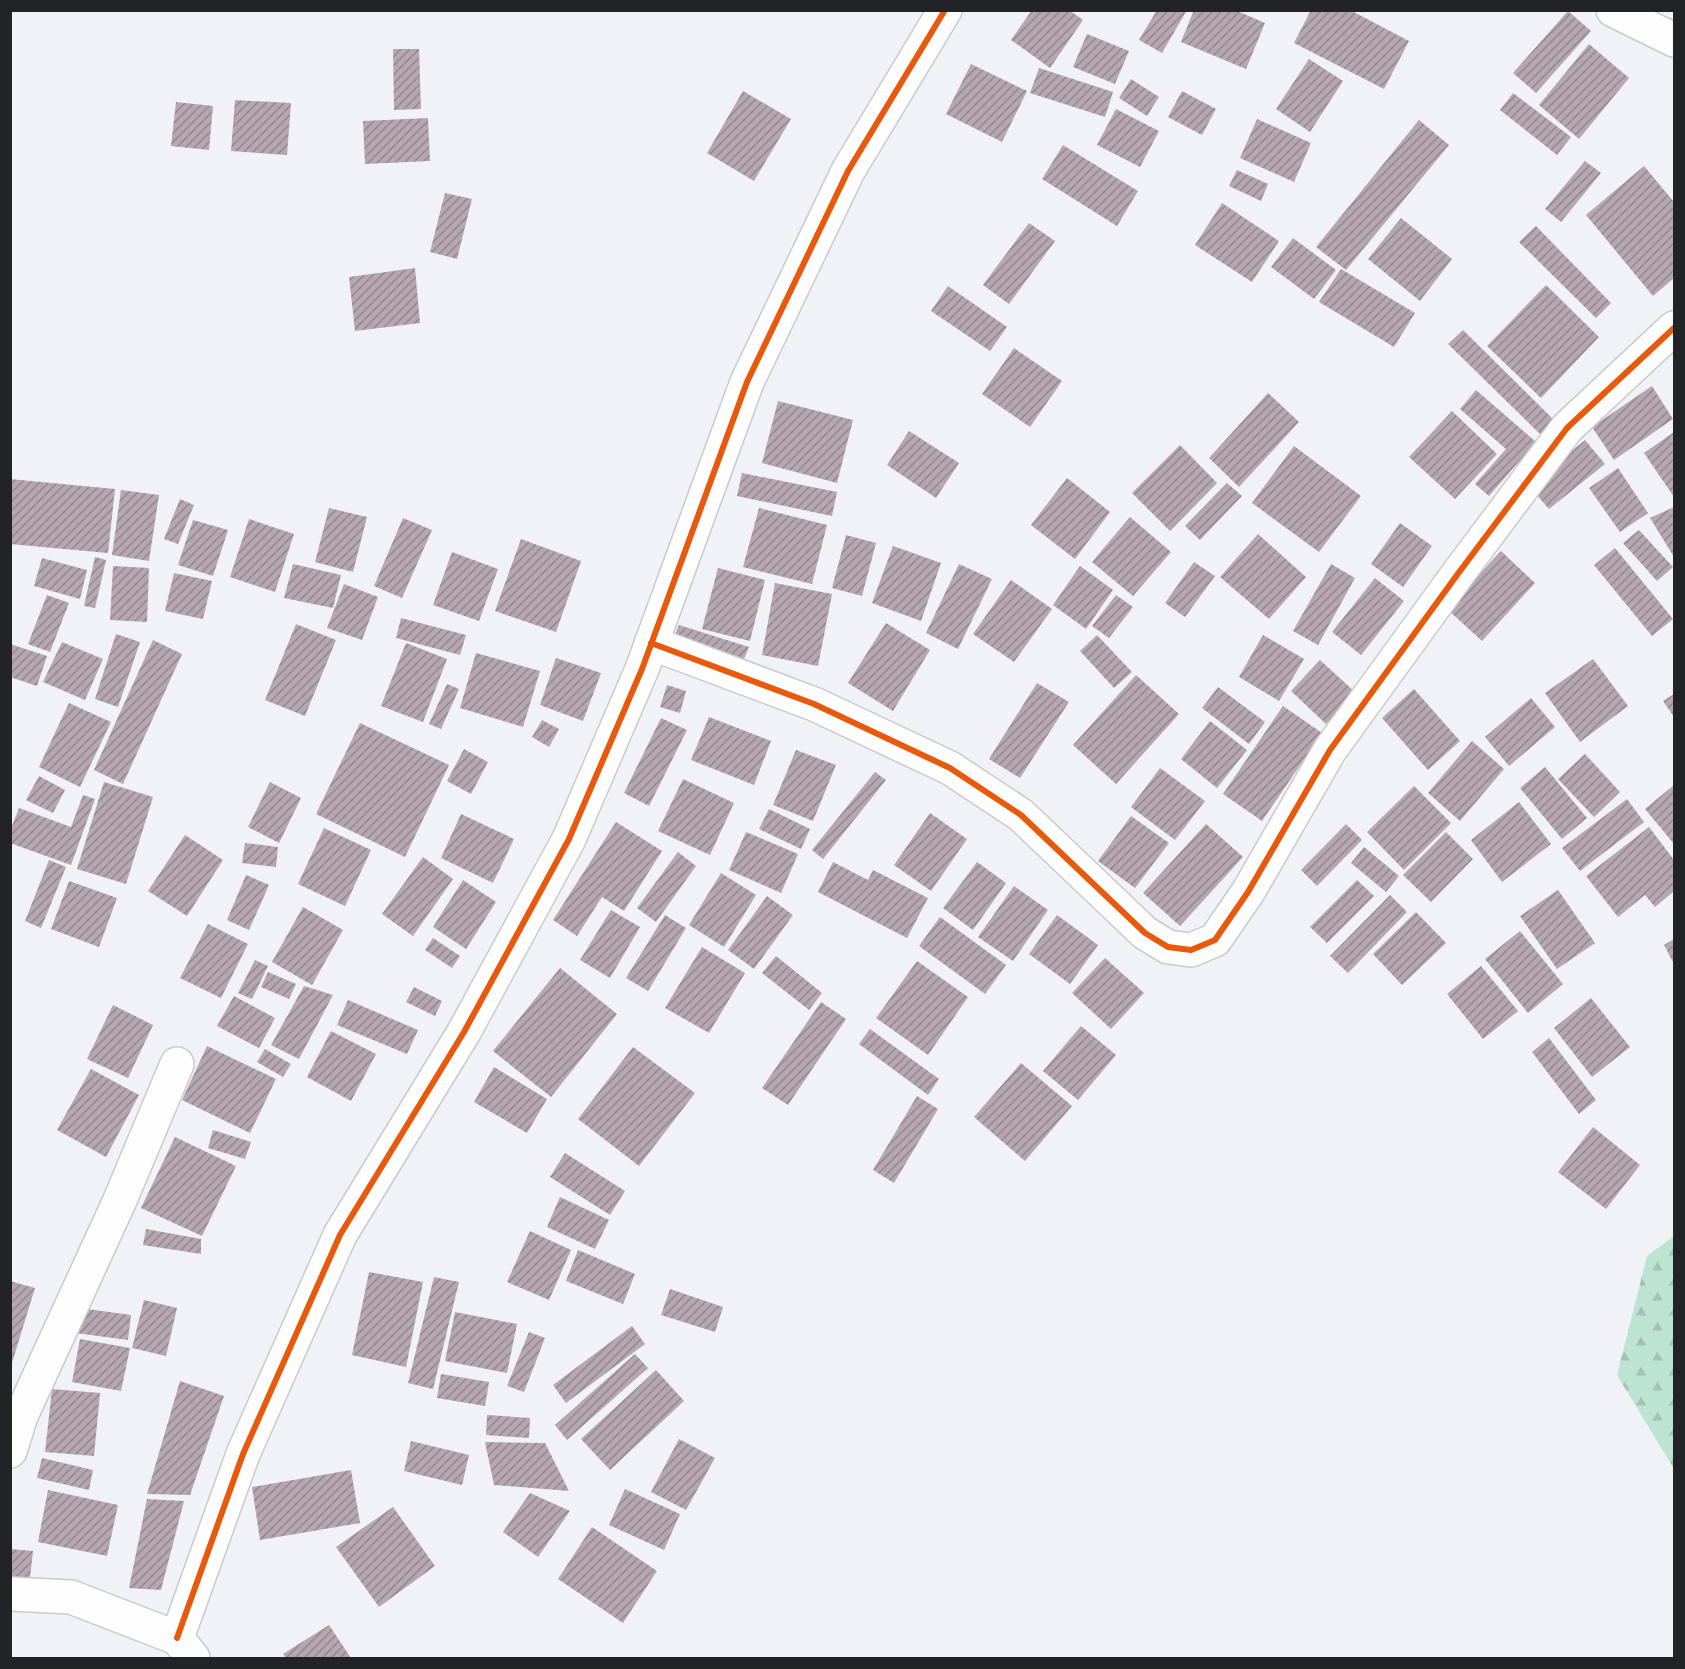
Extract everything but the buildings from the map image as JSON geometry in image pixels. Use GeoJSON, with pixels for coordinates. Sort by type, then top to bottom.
{"type":"FeatureCollection","features":[{"type":"Feature","properties":{"kind":"street"},"geometry":{"type":"LineString","coordinates":[[10,1594],[71,1597],[185,1648],[243,1454],[340,1235],[464,1032],[568,839],[642,669],[752,372],[848,171],[945,10]]}},
{"type":"Feature","properties":{"kind":"street"},"geometry":{"type":"LineString","coordinates":[[1613,10],[1674,40]]}},
{"type":"Feature","properties":{"kind":"street"},"geometry":{"type":"LineString","coordinates":[[651,643],[814,704],[950,768],[1021,815],[1145,933],[1168,947],[1191,950],[1215,940],[1248,892],[1330,750],[1567,428],[1674,328]]}},
{"type":"Feature","properties":{"kind":"street"},"geometry":{"type":"LineString","coordinates":[[10,1451],[21,1416],[120,1200],[177,1064]]}},
{"type":"Feature","properties":{"kind":"green space"},"geometry":{"type":"Polygon","coordinates":[[[1674,1236],[1674,1469],[1617,1375],[1647,1256],[1674,1236]]]}},
{"type":"Feature","properties":{"kind":"cycle path"},"geometry":{"type":"LineString","coordinates":[[177,1638],[243,1454],[340,1235],[464,1032],[569,839],[642,669],[747,382],[848,171],[945,10]]}},
{"type":"Feature","properties":{"kind":"cycle path"},"geometry":{"type":"LineString","coordinates":[[651,643],[814,704],[950,768],[1021,815],[1145,933],[1168,947],[1191,950],[1215,940],[1248,892],[1330,750],[1567,428],[1674,328]]}}]}
